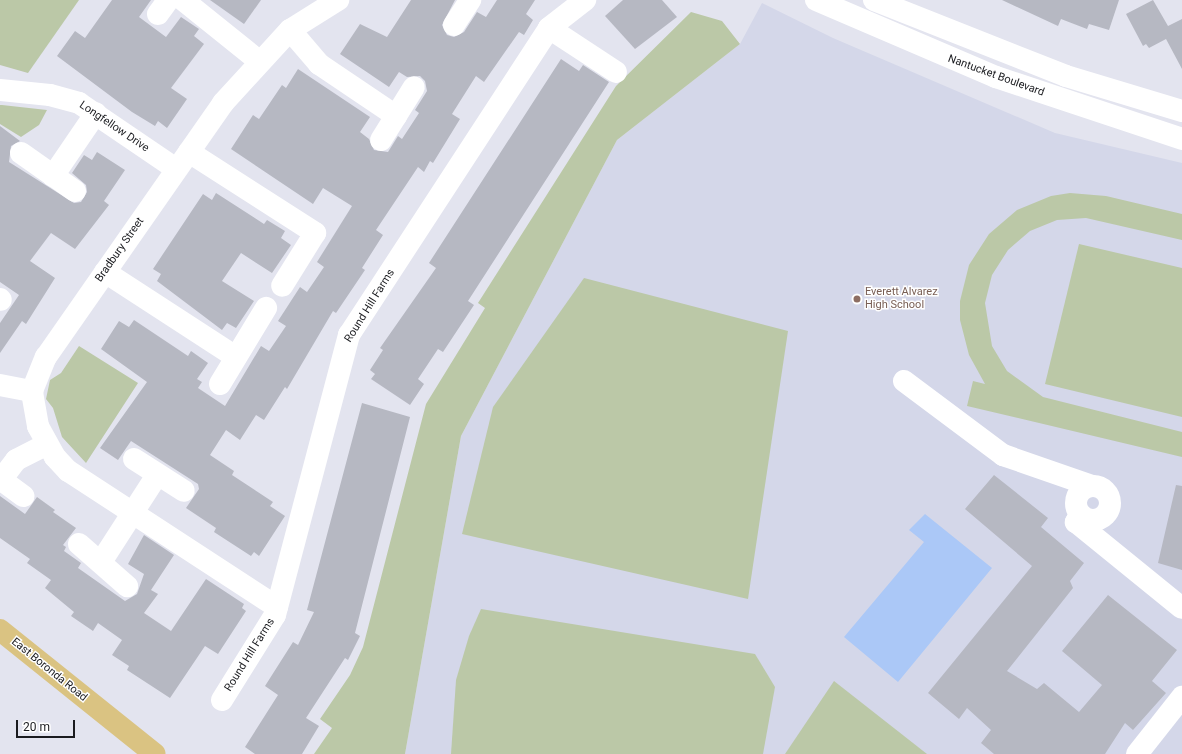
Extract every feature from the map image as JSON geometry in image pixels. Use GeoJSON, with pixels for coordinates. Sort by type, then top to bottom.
{"type":"FeatureCollection","features":[{"type":"Feature","properties":{"kind":"main road","name":"East Boronda Road"},"geometry":{"type":"LineString","coordinates":[[0,630],[155,754]]}},
{"type":"Feature","properties":{"kind":"street"},"geometry":{"type":"LineString","coordinates":[[184,0],[258,61]]}},
{"type":"Feature","properties":{"kind":"street","name":"Bradbury Street"},"geometry":{"type":"LineString","coordinates":[[277,608],[68,471],[47,444],[33,412],[32,391],[46,357],[182,161],[258,61],[290,30],[338,0]]}},
{"type":"Feature","properties":{"kind":"street"},"geometry":{"type":"LineString","coordinates":[[454,25],[470,0]]}},
{"type":"Feature","properties":{"kind":"street","name":"Round Hill Farms"},"geometry":{"type":"LineString","coordinates":[[222,700],[277,608],[349,335],[549,28],[585,0]]}},
{"type":"Feature","properties":{"kind":"street","name":"Nantucket Boulevard"},"geometry":{"type":"LineString","coordinates":[[816,0],[996,77],[1182,139]]}},
{"type":"Feature","properties":{"kind":"street"},"geometry":{"type":"LineString","coordinates":[[874,0],[1066,76],[1182,111]]}},
{"type":"Feature","properties":{"kind":"street"},"geometry":{"type":"LineString","coordinates":[[549,28],[616,72]]}},
{"type":"Feature","properties":{"kind":"street"},"geometry":{"type":"LineString","coordinates":[[290,30],[319,64],[396,116]]}},
{"type":"Feature","properties":{"kind":"street"},"geometry":{"type":"LineString","coordinates":[[381,140],[414,87]]}},
{"type":"Feature","properties":{"kind":"street","name":"Longfellow Drive"},"geometry":{"type":"LineString","coordinates":[[0,90],[65,97],[315,233],[282,286]]}},
{"type":"Feature","properties":{"kind":"street"},"geometry":{"type":"LineString","coordinates":[[53,176],[96,113]]}},
{"type":"Feature","properties":{"kind":"street"},"geometry":{"type":"LineString","coordinates":[[21,153],[74,191]]}},
{"type":"Feature","properties":{"kind":"street"},"geometry":{"type":"LineString","coordinates":[[105,272],[236,357]]}},
{"type":"Feature","properties":{"kind":"street"},"geometry":{"type":"LineString","coordinates":[[220,384],[266,308]]}},
{"type":"Feature","properties":{"kind":"street"},"geometry":{"type":"LineString","coordinates":[[904,381],[1003,455],[1092,486],[1106,492],[1109,509],[1096,520],[1081,515],[1076,505],[1078,494],[1092,486]]}},
{"type":"Feature","properties":{"kind":"street"},"geometry":{"type":"LineString","coordinates":[[0,385],[32,391]]}},
{"type":"Feature","properties":{"kind":"street"},"geometry":{"type":"LineString","coordinates":[[23,496],[0,479],[16,460],[47,444]]}},
{"type":"Feature","properties":{"kind":"street"},"geometry":{"type":"LineString","coordinates":[[134,459],[184,491]]}},
{"type":"Feature","properties":{"kind":"street"},"geometry":{"type":"LineString","coordinates":[[100,562],[158,474]]}},
{"type":"Feature","properties":{"kind":"street"},"geometry":{"type":"LineString","coordinates":[[1081,515],[1076,522],[1182,608]]}},
{"type":"Feature","properties":{"kind":"street"},"geometry":{"type":"LineString","coordinates":[[80,544],[127,586]]}},
{"type":"Feature","properties":{"kind":"street"},"geometry":{"type":"LineString","coordinates":[[1137,754],[1182,697]]}},
{"type":"Feature","properties":{"kind":"shaded area","name":"Everett Alvarez High School"},"geometry":{"type":"Polygon","coordinates":[[[762,3],[833,38],[1055,133],[1182,163],[1182,754],[405,754],[461,436],[617,140],[740,44],[762,3]]]}},
{"type":"Feature","properties":{"kind":"green space"},"geometry":{"type":"Polygon","coordinates":[[[0,0],[79,0],[28,73],[0,65],[0,0]]]}},
{"type":"Feature","properties":{"kind":"green space"},"geometry":{"type":"Polygon","coordinates":[[[691,12],[722,21],[740,44],[617,140],[461,436],[405,754],[314,754],[332,728],[320,719],[350,675],[363,647],[426,404],[485,308],[478,303],[616,86],[691,12]]]}},
{"type":"Feature","properties":{"kind":"green space"},"geometry":{"type":"Polygon","coordinates":[[[0,105],[47,110],[39,125],[21,137],[0,124],[0,105]]]}},
{"type":"Feature","properties":{"kind":"green space"},"geometry":{"type":"Polygon","coordinates":[[[1070,193],[1106,196],[1182,214],[1182,240],[1086,218],[1057,220],[1030,231],[1008,250],[992,275],[985,303],[992,346],[1007,371],[1043,397],[1182,432],[1182,457],[967,406],[973,381],[985,384],[969,355],[960,320],[960,301],[969,265],[989,234],[1017,210],[1051,196],[1070,193]]]}},
{"type":"Feature","properties":{"kind":"green space"},"geometry":{"type":"Polygon","coordinates":[[[1079,244],[1182,268],[1182,417],[1045,384],[1079,244]]]}},
{"type":"Feature","properties":{"kind":"green space"},"geometry":{"type":"Polygon","coordinates":[[[584,278],[788,331],[748,599],[462,534],[493,407],[584,278]]]}},
{"type":"Feature","properties":{"kind":"green space"},"geometry":{"type":"Polygon","coordinates":[[[79,346],[138,383],[86,463],[62,437],[53,408],[46,399],[50,380],[61,373],[79,346]]]}},
{"type":"Feature","properties":{"kind":"green space"},"geometry":{"type":"Polygon","coordinates":[[[481,609],[755,654],[775,687],[763,754],[451,754],[456,680],[469,636],[481,609]]]}},
{"type":"Feature","properties":{"kind":"green space"},"geometry":{"type":"Polygon","coordinates":[[[834,681],[927,754],[785,754],[834,681]]]}},
{"type":"Feature","properties":{"kind":"water"},"geometry":{"type":"Polygon","coordinates":[[[925,514],[992,568],[898,682],[844,637],[924,542],[909,530],[925,514]]]}},
{"type":"Feature","properties":{"kind":"building"},"geometry":{"type":"Polygon","coordinates":[[[112,0],[151,0],[139,17],[166,37],[181,17],[199,29],[194,36],[204,44],[171,88],[187,99],[167,128],[158,121],[155,126],[132,112],[57,56],[75,31],[85,38],[112,0]]]}},
{"type":"Feature","properties":{"kind":"building"},"geometry":{"type":"Polygon","coordinates":[[[210,0],[261,0],[244,24],[210,0]]]}},
{"type":"Feature","properties":{"kind":"building"},"geometry":{"type":"Polygon","coordinates":[[[411,0],[455,0],[442,25],[447,35],[454,37],[464,32],[477,12],[486,17],[497,0],[535,0],[526,14],[533,20],[524,35],[519,32],[484,82],[476,76],[452,114],[460,119],[433,163],[430,161],[424,172],[418,167],[376,230],[383,235],[362,268],[365,270],[336,313],[333,311],[287,389],[285,387],[264,420],[256,415],[240,440],[226,430],[210,455],[234,471],[232,475],[273,502],[270,506],[285,516],[259,556],[254,552],[251,556],[214,532],[216,528],[186,508],[199,489],[198,484],[131,441],[118,460],[100,448],[147,382],[101,349],[119,321],[129,327],[134,320],[188,356],[191,351],[208,363],[197,379],[202,382],[198,388],[225,406],[261,346],[269,351],[286,326],[278,321],[300,287],[307,292],[324,267],[317,262],[352,206],[323,188],[313,204],[231,149],[253,115],[259,119],[282,85],[286,88],[298,69],[370,117],[360,132],[369,139],[374,150],[388,152],[398,136],[402,139],[419,113],[415,110],[427,91],[425,81],[420,76],[407,77],[399,72],[389,87],[340,54],[360,24],[387,37],[411,0]]]}},
{"type":"Feature","properties":{"kind":"building"},"geometry":{"type":"Polygon","coordinates":[[[623,0],[662,0],[677,17],[635,49],[605,16],[623,0]]]}},
{"type":"Feature","properties":{"kind":"building"},"geometry":{"type":"Polygon","coordinates":[[[1002,0],[1119,0],[1109,30],[1089,24],[1087,29],[1061,19],[1058,26],[1002,0]]]}},
{"type":"Feature","properties":{"kind":"building"},"geometry":{"type":"Polygon","coordinates":[[[1153,0],[1168,26],[1182,19],[1182,69],[1166,39],[1149,48],[1146,44],[1143,46],[1126,14],[1153,0]]]}},
{"type":"Feature","properties":{"kind":"building"},"geometry":{"type":"Polygon","coordinates":[[[561,59],[579,71],[583,65],[609,82],[468,301],[474,305],[443,352],[438,349],[418,379],[424,384],[410,405],[371,379],[375,374],[370,370],[383,350],[380,348],[436,268],[429,263],[561,59]]]}},
{"type":"Feature","properties":{"kind":"building"},"geometry":{"type":"Polygon","coordinates":[[[0,126],[20,141],[11,146],[9,162],[74,203],[81,202],[87,192],[86,185],[72,173],[84,155],[92,160],[97,152],[125,170],[104,201],[109,205],[75,249],[51,233],[30,261],[55,278],[26,324],[22,321],[0,353],[0,323],[19,295],[0,282],[0,126]]]}},
{"type":"Feature","properties":{"kind":"building"},"geometry":{"type":"Polygon","coordinates":[[[216,193],[264,224],[267,220],[285,231],[281,238],[291,245],[272,273],[241,253],[222,281],[254,301],[236,328],[227,323],[222,330],[157,281],[161,274],[153,269],[203,194],[212,200],[216,193]]]}},
{"type":"Feature","properties":{"kind":"building"},"geometry":{"type":"Polygon","coordinates":[[[362,403],[410,417],[355,633],[360,636],[348,660],[345,658],[306,718],[319,726],[302,754],[255,754],[245,747],[278,695],[265,686],[293,642],[298,645],[314,612],[307,610],[362,403]]]}},
{"type":"Feature","properties":{"kind":"building"},"geometry":{"type":"Polygon","coordinates":[[[994,475],[1048,518],[1041,527],[1084,563],[1070,581],[1073,588],[1007,671],[1037,689],[1044,683],[1079,712],[1102,685],[1062,651],[1108,595],[1177,650],[1152,681],[1166,693],[1133,730],[1125,723],[1105,754],[994,754],[981,743],[991,730],[967,708],[959,719],[928,693],[1032,566],[965,509],[994,475]]]}},
{"type":"Feature","properties":{"kind":"building"},"geometry":{"type":"Polygon","coordinates":[[[1176,485],[1182,486],[1182,570],[1158,563],[1176,485]]]}},
{"type":"Feature","properties":{"kind":"building"},"geometry":{"type":"Polygon","coordinates":[[[0,496],[25,514],[37,497],[55,510],[53,512],[76,528],[63,545],[66,547],[64,551],[81,563],[78,568],[125,601],[137,594],[144,574],[128,564],[144,535],[174,555],[151,590],[158,594],[144,613],[171,631],[206,579],[244,604],[242,608],[246,611],[218,654],[205,646],[170,698],[127,670],[129,666],[112,655],[122,640],[98,623],[93,631],[71,616],[74,612],[45,588],[51,580],[27,563],[30,559],[0,538],[0,496]]]}},
{"type":"Feature","properties":{"kind":"place","name":"Everett Alvarez High School"},"geometry":{"type":"Point","coordinates":[857,299]}}]}
